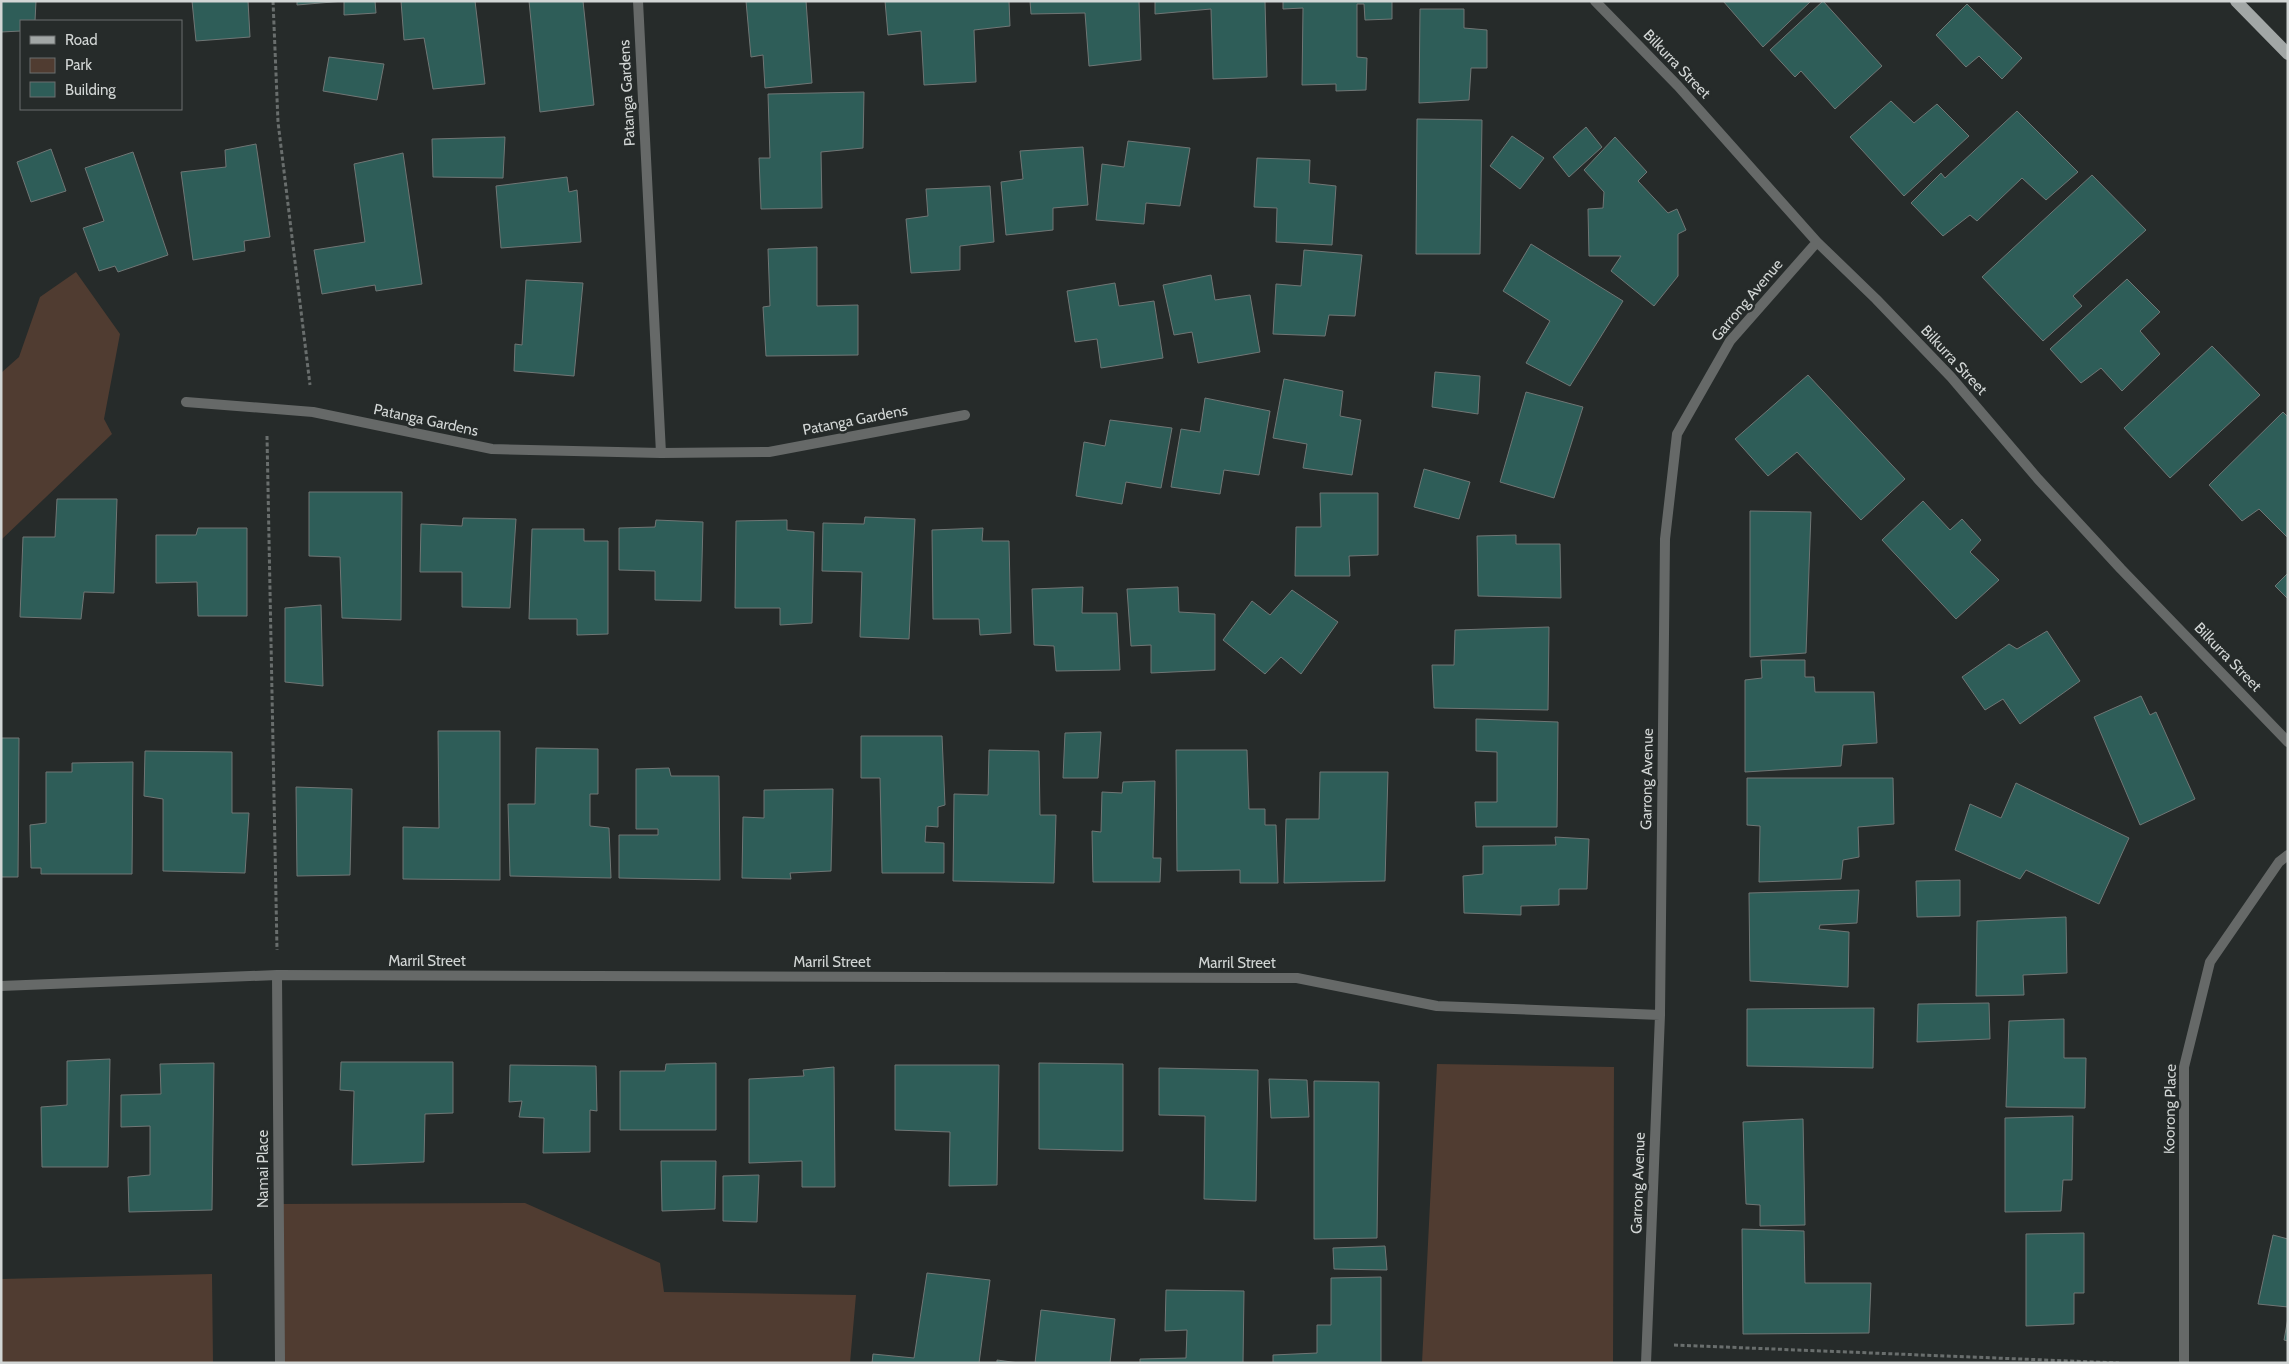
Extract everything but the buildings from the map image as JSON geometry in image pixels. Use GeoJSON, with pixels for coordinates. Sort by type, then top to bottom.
{"type":"FeatureCollection","features":[{"type":"Feature","properties":{"kind":"main road"},"geometry":{"type":"LineString","coordinates":[[2236,1],[2288,54]]}},
{"type":"Feature","properties":{"kind":"street","name":"Patanga Gardens"},"geometry":{"type":"LineString","coordinates":[[638,1],[661,453]]}},
{"type":"Feature","properties":{"kind":"street","name":"Bilkurra Street"},"geometry":{"type":"LineString","coordinates":[[1595,1],[1678,86],[1817,242],[1951,377],[2038,479],[2121,569],[2288,742]]}},
{"type":"Feature","properties":{"kind":"street","name":"Garrong Avenue"},"geometry":{"type":"LineString","coordinates":[[1646,1363],[1660,1015],[1665,539],[1677,434],[1730,341],[1817,242]]}},
{"type":"Feature","properties":{"kind":"street","name":"Patanga Gardens"},"geometry":{"type":"LineString","coordinates":[[186,402],[313,412],[492,449],[661,453],[769,452],[965,415]]}},
{"type":"Feature","properties":{"kind":"street","name":"Koorong Place"},"geometry":{"type":"LineString","coordinates":[[2184,1363],[2184,1067],[2210,962],[2278,862],[2288,855]]}},
{"type":"Feature","properties":{"kind":"street","name":"Marril Street"},"geometry":{"type":"LineString","coordinates":[[1,986],[277,975],[1297,978],[1437,1006],[1660,1015]]}},
{"type":"Feature","properties":{"kind":"street","name":"Namai Place"},"geometry":{"type":"LineString","coordinates":[[277,975],[280,1363]]}},
{"type":"Feature","properties":{"kind":"path"},"geometry":{"type":"LineString","coordinates":[[273,1],[278,122],[313,412]]}},
{"type":"Feature","properties":{"kind":"path"},"geometry":{"type":"LineString","coordinates":[[266,407],[277,975]]}},
{"type":"Feature","properties":{"kind":"path"},"geometry":{"type":"LineString","coordinates":[[1646,1344],[2119,1363]]}},
{"type":"Feature","properties":{"kind":"green space"},"geometry":{"type":"Polygon","coordinates":[[[76,272],[120,334],[104,419],[112,434],[1,540],[1,373],[19,357],[40,297],[76,272]]]}},
{"type":"Feature","properties":{"kind":"green space"},"geometry":{"type":"Polygon","coordinates":[[[1437,1064],[1614,1067],[1613,1363],[1422,1363],[1437,1064]]]}},
{"type":"Feature","properties":{"kind":"green space"},"geometry":{"type":"Polygon","coordinates":[[[525,1203],[660,1263],[664,1292],[856,1295],[850,1363],[281,1363],[279,1204],[525,1203]]]}},
{"type":"Feature","properties":{"kind":"green space"},"geometry":{"type":"Polygon","coordinates":[[[212,1274],[213,1363],[1,1363],[1,1279],[212,1274]]]}}]}
